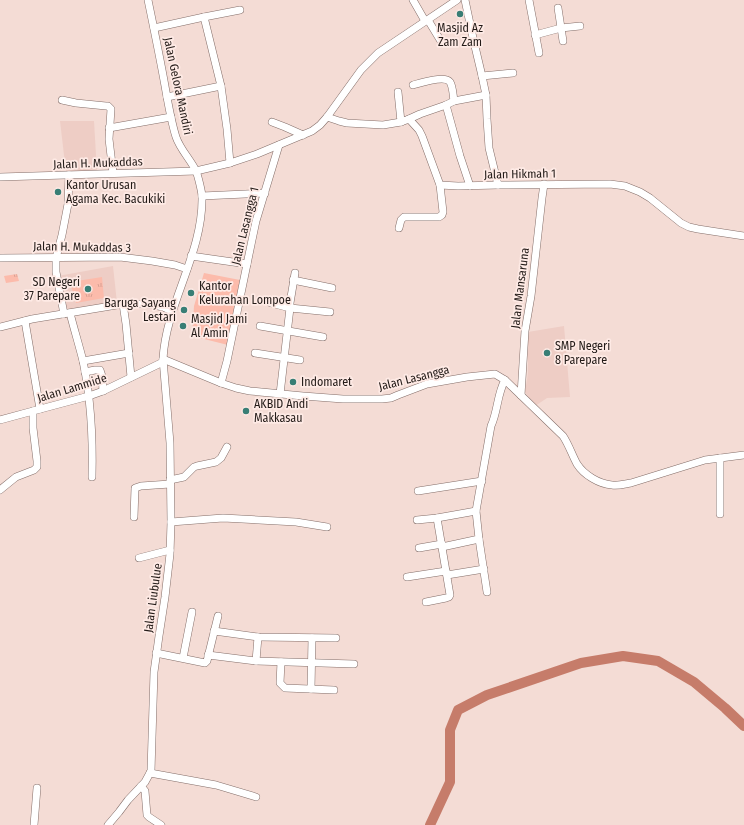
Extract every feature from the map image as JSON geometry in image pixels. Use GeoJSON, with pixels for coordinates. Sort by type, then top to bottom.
{"type":"FeatureCollection","features":[{"type":"Feature","properties":{"kind":"street","name":"Jalan Gelora Mandiri"},"geometry":{"type":"LineString","coordinates":[[148,0],[176,137],[196,171],[202,196],[197,240],[172,311],[166,336],[163,360]]}},
{"type":"Feature","properties":{"kind":"street"},"geometry":{"type":"LineString","coordinates":[[413,0],[442,43]]}},
{"type":"Feature","properties":{"kind":"street","name":"Jalan H. Mukaddas"},"geometry":{"type":"LineString","coordinates":[[0,177],[196,171],[230,163],[257,154],[312,131],[320,125],[360,70],[368,62],[378,53],[457,0]]}},
{"type":"Feature","properties":{"kind":"street"},"geometry":{"type":"LineString","coordinates":[[465,0],[486,95],[489,148],[498,185]]}},
{"type":"Feature","properties":{"kind":"street"},"geometry":{"type":"LineString","coordinates":[[529,0],[539,53]]}},
{"type":"Feature","properties":{"kind":"street"},"geometry":{"type":"LineString","coordinates":[[558,8],[563,42]]}},
{"type":"Feature","properties":{"kind":"street"},"geometry":{"type":"LineString","coordinates":[[154,28],[240,10]]}},
{"type":"Feature","properties":{"kind":"street"},"geometry":{"type":"LineString","coordinates":[[204,17],[221,86],[230,163]]}},
{"type":"Feature","properties":{"kind":"street"},"geometry":{"type":"LineString","coordinates":[[536,35],[561,28],[580,26]]}},
{"type":"Feature","properties":{"kind":"street"},"geometry":{"type":"LineString","coordinates":[[482,76],[513,73]]}},
{"type":"Feature","properties":{"kind":"street"},"geometry":{"type":"LineString","coordinates":[[413,85],[440,79],[448,79],[452,85],[454,101]]}},
{"type":"Feature","properties":{"kind":"street"},"geometry":{"type":"LineString","coordinates":[[167,97],[221,86]]}},
{"type":"Feature","properties":{"kind":"street"},"geometry":{"type":"LineString","coordinates":[[398,92],[401,122]]}},
{"type":"Feature","properties":{"kind":"street"},"geometry":{"type":"LineString","coordinates":[[327,117],[347,123],[384,125],[401,122],[433,108],[454,101],[486,95]]}},
{"type":"Feature","properties":{"kind":"street"},"geometry":{"type":"LineString","coordinates":[[62,100],[108,106],[110,109],[109,139],[113,173]]}},
{"type":"Feature","properties":{"kind":"street"},"geometry":{"type":"LineString","coordinates":[[446,104],[470,186]]}},
{"type":"Feature","properties":{"kind":"street"},"geometry":{"type":"LineString","coordinates":[[109,128],[171,117]]}},
{"type":"Feature","properties":{"kind":"street"},"geometry":{"type":"LineString","coordinates":[[399,228],[401,220],[404,217],[439,217],[443,212],[440,185],[422,136],[419,130],[409,119]]}},
{"type":"Feature","properties":{"kind":"street"},"geometry":{"type":"LineString","coordinates":[[272,122],[303,135]]}},
{"type":"Feature","properties":{"kind":"street","name":"Jalan Lasangga 1"},"geometry":{"type":"LineString","coordinates":[[221,383],[255,227],[279,145]]}},
{"type":"Feature","properties":{"kind":"street"},"geometry":{"type":"LineString","coordinates":[[70,175],[68,204],[56,258],[56,277],[83,360],[89,396],[92,436],[92,477]]}},
{"type":"Feature","properties":{"kind":"street","name":"Jalan Mansaruna"},"geometry":{"type":"LineString","coordinates":[[521,395],[525,331],[531,296],[544,184]]}},
{"type":"Feature","properties":{"kind":"street","name":"Jalan Hikmah 1"},"geometry":{"type":"LineString","coordinates":[[440,185],[610,184],[625,186],[650,198],[681,223],[689,227],[744,236]]}},
{"type":"Feature","properties":{"kind":"street"},"geometry":{"type":"LineString","coordinates":[[202,196],[265,193]]}},
{"type":"Feature","properties":{"kind":"street"},"geometry":{"type":"LineString","coordinates":[[192,256],[247,264]]}},
{"type":"Feature","properties":{"kind":"street","name":"Jalan H. Mukaddas 3"},"geometry":{"type":"LineString","coordinates":[[0,258],[120,257],[152,261],[187,269]]}},
{"type":"Feature","properties":{"kind":"street"},"geometry":{"type":"LineString","coordinates":[[280,394],[294,272]]}},
{"type":"Feature","properties":{"kind":"street"},"geometry":{"type":"LineString","coordinates":[[293,280],[332,288]]}},
{"type":"Feature","properties":{"kind":"street"},"geometry":{"type":"LineString","coordinates":[[271,303],[290,308],[330,312]]}},
{"type":"Feature","properties":{"kind":"street"},"geometry":{"type":"LineString","coordinates":[[124,304],[132,377]]}},
{"type":"Feature","properties":{"kind":"street"},"geometry":{"type":"LineString","coordinates":[[0,327],[67,313],[124,304],[148,304],[164,307],[172,311]]}},
{"type":"Feature","properties":{"kind":"street"},"geometry":{"type":"LineString","coordinates":[[0,420],[37,410],[25,321]]}},
{"type":"Feature","properties":{"kind":"street"},"geometry":{"type":"LineString","coordinates":[[260,326],[323,337]]}},
{"type":"Feature","properties":{"kind":"street"},"geometry":{"type":"LineString","coordinates":[[83,360],[129,353]]}},
{"type":"Feature","properties":{"kind":"street"},"geometry":{"type":"LineString","coordinates":[[255,353],[300,360]]}},
{"type":"Feature","properties":{"kind":"street","name":"Jalan Lasangga"},"geometry":{"type":"LineString","coordinates":[[163,360],[221,383],[250,391],[343,399],[386,399],[427,384],[492,374],[502,378]]}},
{"type":"Feature","properties":{"kind":"street","name":"Jalan Lammide"},"geometry":{"type":"LineString","coordinates":[[0,490],[16,477],[34,470],[37,467],[33,428],[37,410],[103,391],[163,360]]}},
{"type":"Feature","properties":{"kind":"street","name":"Jalan Liubulue"},"geometry":{"type":"LineString","coordinates":[[108,825],[148,778],[150,773],[152,756],[154,672],[168,577],[171,522],[170,442],[163,360]]}},
{"type":"Feature","properties":{"kind":"street"},"geometry":{"type":"LineString","coordinates":[[85,372],[100,370],[103,391]]}},
{"type":"Feature","properties":{"kind":"street"},"geometry":{"type":"LineString","coordinates":[[488,592],[476,511],[491,426],[490,418],[502,378],[563,436],[581,469],[593,478],[612,486],[622,485],[694,463],[744,455]]}},
{"type":"Feature","properties":{"kind":"street"},"geometry":{"type":"LineString","coordinates":[[134,517],[135,488],[170,482],[184,477],[194,467],[216,462],[221,458],[228,447]]}},
{"type":"Feature","properties":{"kind":"street"},"geometry":{"type":"LineString","coordinates":[[720,458],[720,514]]}},
{"type":"Feature","properties":{"kind":"street"},"geometry":{"type":"LineString","coordinates":[[418,491],[482,481]]}},
{"type":"Feature","properties":{"kind":"street"},"geometry":{"type":"LineString","coordinates":[[417,520],[476,511]]}},
{"type":"Feature","properties":{"kind":"street"},"geometry":{"type":"LineString","coordinates":[[171,522],[223,518],[296,522],[327,527]]}},
{"type":"Feature","properties":{"kind":"street"},"geometry":{"type":"LineString","coordinates":[[426,602],[449,597],[450,592],[437,518]]}},
{"type":"Feature","properties":{"kind":"street"},"geometry":{"type":"LineString","coordinates":[[419,548],[479,539]]}},
{"type":"Feature","properties":{"kind":"street"},"geometry":{"type":"LineString","coordinates":[[139,558],[170,550]]}},
{"type":"Feature","properties":{"kind":"street"},"geometry":{"type":"LineString","coordinates":[[407,577],[484,569]]}},
{"type":"Feature","properties":{"kind":"street"},"geometry":{"type":"LineString","coordinates":[[183,658],[192,612]]}},
{"type":"Feature","properties":{"kind":"street"},"geometry":{"type":"LineString","coordinates":[[156,653],[206,663],[218,616]]}},
{"type":"Feature","properties":{"kind":"street"},"geometry":{"type":"LineString","coordinates":[[214,632],[258,637],[336,638]]}},
{"type":"Feature","properties":{"kind":"street"},"geometry":{"type":"LineString","coordinates":[[256,661],[258,637]]}},
{"type":"Feature","properties":{"kind":"street"},"geometry":{"type":"LineString","coordinates":[[311,689],[312,638]]}},
{"type":"Feature","properties":{"kind":"street"},"geometry":{"type":"LineString","coordinates":[[208,655],[256,661],[354,664]]}},
{"type":"Feature","properties":{"kind":"street"},"geometry":{"type":"LineString","coordinates":[[281,662],[280,683],[284,687],[334,690]]}},
{"type":"Feature","properties":{"kind":"street"},"geometry":{"type":"LineString","coordinates":[[150,773],[216,785],[256,796]]}},
{"type":"Feature","properties":{"kind":"street"},"geometry":{"type":"LineString","coordinates":[[141,786],[145,792],[147,815],[161,825]]}},
{"type":"Feature","properties":{"kind":"street"},"geometry":{"type":"LineString","coordinates":[[34,825],[37,788]]}},
{"type":"Feature","properties":{"kind":"shaded area"},"geometry":{"type":"Polygon","coordinates":[[[60,121],[94,121],[97,172],[66,172],[60,121]]]}},
{"type":"Feature","properties":{"kind":"shaded area","name":"SD Negeri 37 Parepare"},"geometry":{"type":"Polygon","coordinates":[[[113,266],[117,303],[64,312],[58,276],[113,266]]]}},
{"type":"Feature","properties":{"kind":"shaded area","name":"SMP Negeri 8 Parepare"},"geometry":{"type":"Polygon","coordinates":[[[564,326],[570,397],[547,398],[535,406],[525,392],[528,373],[528,332],[564,326]]]}},
{"type":"Feature","properties":{"kind":"green space"},"geometry":{"type":"Polygon","coordinates":[[[204,273],[240,280],[228,345],[192,336],[194,306],[204,273]]]}},
{"type":"Feature","properties":{"kind":"green space"},"geometry":{"type":"Polygon","coordinates":[[[17,274],[19,281],[6,283],[4,276],[17,274]]]}},
{"type":"Feature","properties":{"kind":"green space"},"geometry":{"type":"Polygon","coordinates":[[[102,277],[104,298],[76,303],[70,282],[102,277]]]}},
{"type":"Feature","properties":{"kind":"waterway"},"geometry":{"type":"LineString","coordinates":[[430,825],[450,782],[450,730],[458,710],[487,695],[581,663],[623,656],[658,661],[694,682],[744,726]]}},
{"type":"Feature","properties":{"kind":"place","name":"Masjid Az Zam Zam"},"geometry":{"type":"Point","coordinates":[460,14]}},
{"type":"Feature","properties":{"kind":"place","name":"Kantor Urusan Agama Kec. Bacukiki"},"geometry":{"type":"Point","coordinates":[58,192]}},
{"type":"Feature","properties":{"kind":"place","name":"SD Negeri 37 Parepare"},"geometry":{"type":"Point","coordinates":[88,289]}},
{"type":"Feature","properties":{"kind":"place","name":"Kantor Kelurahan Lompoe"},"geometry":{"type":"Point","coordinates":[191,293]}},
{"type":"Feature","properties":{"kind":"place","name":"Baruga Sayang Lestari"},"geometry":{"type":"Point","coordinates":[184,310]}},
{"type":"Feature","properties":{"kind":"place","name":"Masjid Jami Al Amin"},"geometry":{"type":"Point","coordinates":[183,326]}},
{"type":"Feature","properties":{"kind":"place","name":"SMP Negeri 8 Parepare"},"geometry":{"type":"Point","coordinates":[547,353]}},
{"type":"Feature","properties":{"kind":"place","name":"Indomaret"},"geometry":{"type":"Point","coordinates":[293,382]}},
{"type":"Feature","properties":{"kind":"place","name":"AKBID Andi Makkasau"},"geometry":{"type":"Point","coordinates":[246,411]}}]}
